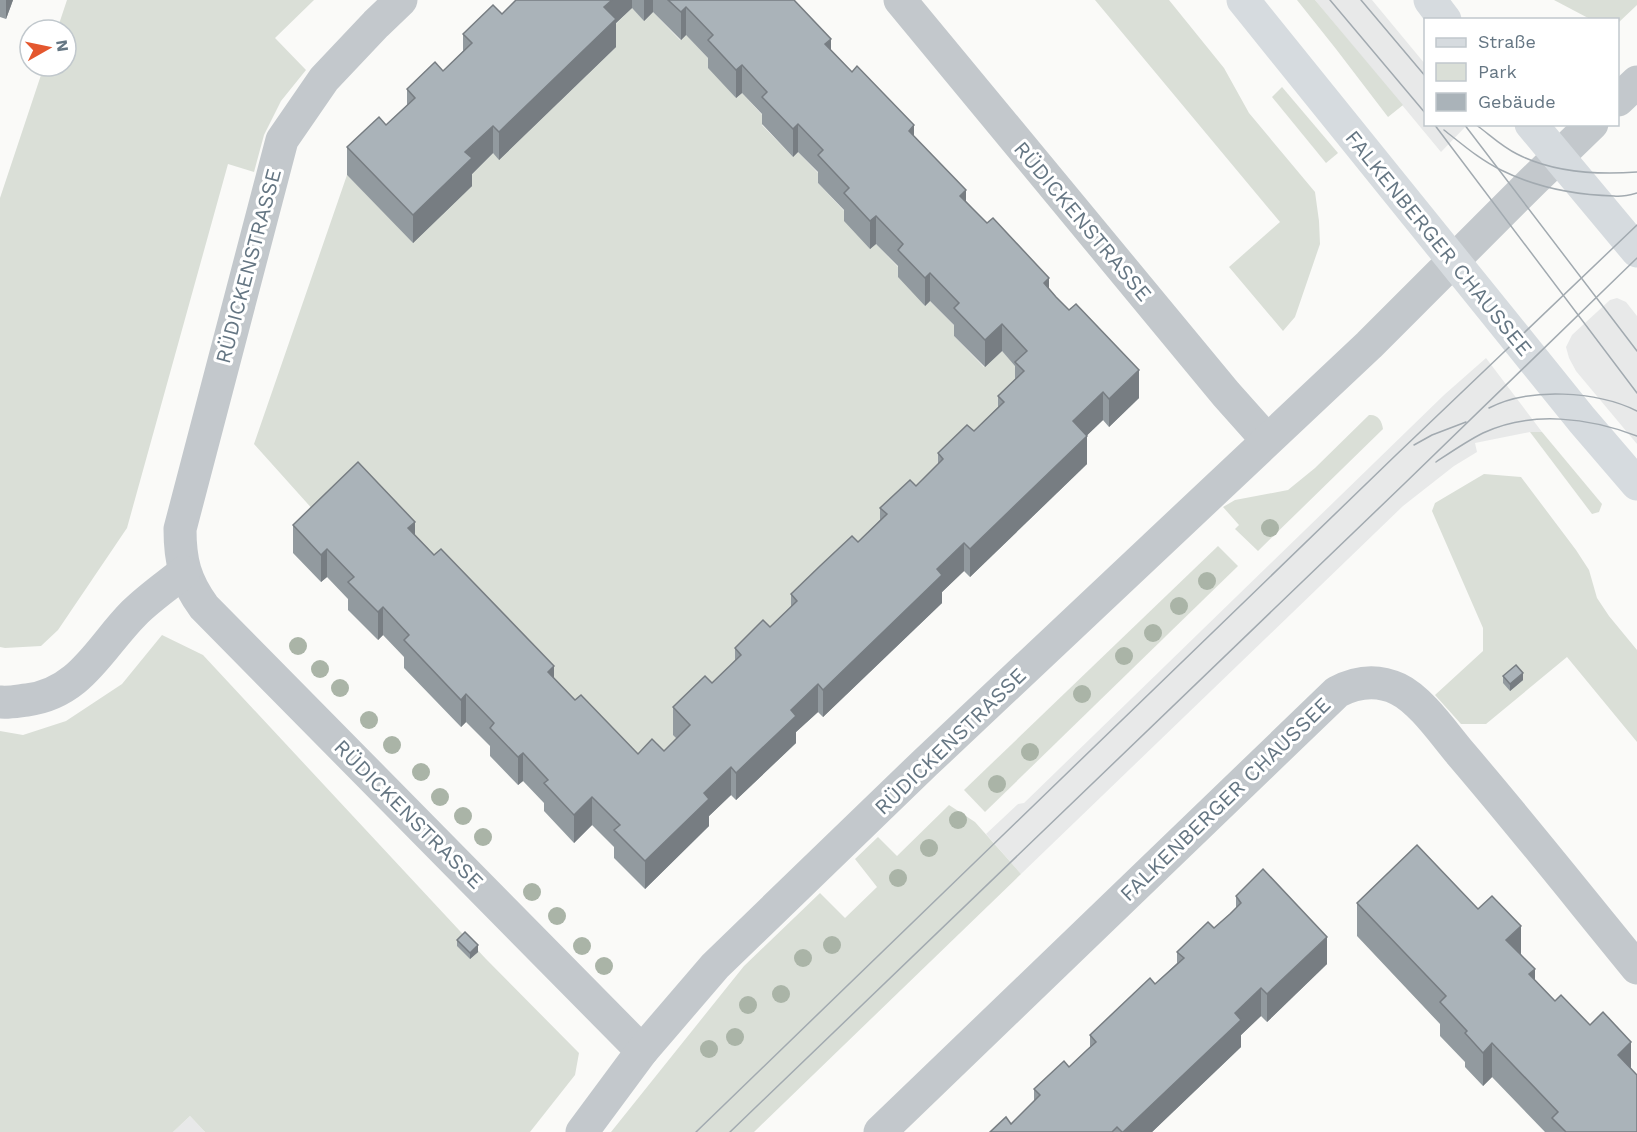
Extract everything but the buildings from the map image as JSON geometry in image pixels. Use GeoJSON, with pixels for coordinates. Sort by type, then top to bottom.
{"type":"FeatureCollection","features":[{"type":"Feature","properties":{"kind":"main road","name":"FALKENBERGER CHAUSSEE"},"geometry":{"type":"LineString","coordinates":[[1243,0],[1582,420],[1637,484]]}},
{"type":"Feature","properties":{"kind":"main road"},"geometry":{"type":"LineString","coordinates":[[1430,0],[1444,18]]}},
{"type":"Feature","properties":{"kind":"main road"},"geometry":{"type":"LineString","coordinates":[[1533,126],[1637,251]]}},
{"type":"Feature","properties":{"kind":"street","name":"RÜDICKENSTRASSE"},"geometry":{"type":"LineString","coordinates":[[401,0],[324,79],[282,140],[180,529],[180,552],[184,572],[204,607],[642,1051]]}},
{"type":"Feature","properties":{"kind":"street","name":"RÜDICKENSTRASSE"},"geometry":{"type":"LineString","coordinates":[[900,0],[1226,394],[1268,441]]}},
{"type":"Feature","properties":{"kind":"street"},"geometry":{"type":"LineString","coordinates":[[1619,98],[1637,82]]}},
{"type":"Feature","properties":{"kind":"street","name":"RÜDICKENSTRASSE"},"geometry":{"type":"LineString","coordinates":[[582,1132],[642,1051],[715,966],[925,763],[1369,345],[1590,126]]}},
{"type":"Feature","properties":{"kind":"street"},"geometry":{"type":"LineString","coordinates":[[0,702],[41,698],[65,687],[87,669],[135,612],[184,572]]}},
{"type":"Feature","properties":{"kind":"street","name":"FALKENBERGER CHAUSSEE"},"geometry":{"type":"LineString","coordinates":[[880,1132],[1328,700],[1350,685],[1373,682],[1397,688],[1416,702],[1479,775],[1637,968]]}},
{"type":"Feature","properties":{"kind":"shaded area"},"geometry":{"type":"Polygon","coordinates":[[[1315,0],[1372,0],[1424,63],[1424,126],[1466,126],[1441,152],[1315,0]]]}},
{"type":"Feature","properties":{"kind":"shaded area"},"geometry":{"type":"Polygon","coordinates":[[[1617,298],[1626,302],[1637,316],[1637,444],[1576,371],[1566,347],[1572,335],[1610,300],[1617,298]]]}},
{"type":"Feature","properties":{"kind":"shaded area"},"geometry":{"type":"Polygon","coordinates":[[[1486,358],[1542,432],[1530,432],[1475,443],[1477,452],[1454,466],[1403,506],[1021,874],[986,834],[1018,804],[1024,803],[1444,395],[1486,358]]]}},
{"type":"Feature","properties":{"kind":"shaded area"},"geometry":{"type":"Polygon","coordinates":[[[190,1116],[205,1132],[173,1132],[190,1116]]]}},
{"type":"Feature","properties":{"kind":"green space"},"geometry":{"type":"Polygon","coordinates":[[[67,0],[314,0],[275,38],[306,70],[281,101],[264,135],[254,172],[228,164],[127,528],[58,630],[41,646],[5,648],[0,647],[0,198],[40,78],[78,78],[78,18],[61,18],[67,0]]]}},
{"type":"Feature","properties":{"kind":"green space"},"geometry":{"type":"Polygon","coordinates":[[[1095,0],[1169,0],[1224,68],[1249,113],[1315,192],[1320,244],[1295,317],[1283,331],[1229,267],[1280,222],[1095,0]]]}},
{"type":"Feature","properties":{"kind":"green space"},"geometry":{"type":"Polygon","coordinates":[[[1297,0],[1315,0],[1403,105],[1388,117],[1297,0]]]}},
{"type":"Feature","properties":{"kind":"green space"},"geometry":{"type":"Polygon","coordinates":[[[1554,0],[1637,0],[1637,5],[1619,22],[1619,18],[1588,18],[1554,0]]]}},
{"type":"Feature","properties":{"kind":"green space"},"geometry":{"type":"Polygon","coordinates":[[[632,8],[644,20],[653,12],[680,40],[686,35],[713,63],[736,98],[742,93],[767,120],[762,125],[793,157],[798,152],[823,178],[818,183],[849,216],[871,248],[876,244],[903,272],[925,306],[930,301],[959,330],[954,336],[984,367],[1002,351],[1027,378],[1024,398],[673,734],[690,753],[664,779],[324,522],[254,444],[347,175],[413,242],[465,180],[493,153],[500,159],[616,47],[604,35],[632,8]]]}},
{"type":"Feature","properties":{"kind":"green space"},"geometry":{"type":"Polygon","coordinates":[[[1282,87],[1338,153],[1326,163],[1272,97],[1282,87]]]}},
{"type":"Feature","properties":{"kind":"green space"},"geometry":{"type":"Polygon","coordinates":[[[1369,415],[1379,419],[1383,429],[1258,551],[1235,529],[1239,525],[1223,507],[1235,500],[1288,490],[1315,468],[1369,415]]]}},
{"type":"Feature","properties":{"kind":"green space"},"geometry":{"type":"Polygon","coordinates":[[[1530,432],[1542,432],[1602,504],[1599,512],[1592,514],[1530,432]]]}},
{"type":"Feature","properties":{"kind":"green space"},"geometry":{"type":"Polygon","coordinates":[[[1484,474],[1521,477],[1576,550],[1589,570],[1597,598],[1637,650],[1637,742],[1567,657],[1486,724],[1461,724],[1435,695],[1483,651],[1483,628],[1432,511],[1435,503],[1484,474]]]}},
{"type":"Feature","properties":{"kind":"green space"},"geometry":{"type":"Polygon","coordinates":[[[1218,546],[1238,566],[985,812],[964,790],[1218,546]]]}},
{"type":"Feature","properties":{"kind":"green space"},"geometry":{"type":"Polygon","coordinates":[[[162,635],[203,655],[486,959],[579,1053],[575,1075],[530,1132],[205,1132],[190,1116],[173,1132],[0,1132],[0,731],[23,735],[66,721],[122,684],[162,635]]]}},
{"type":"Feature","properties":{"kind":"green space"},"geometry":{"type":"Polygon","coordinates":[[[949,805],[975,822],[1021,874],[754,1132],[611,1132],[744,966],[820,893],[845,918],[877,887],[855,859],[878,837],[897,856],[949,805]]]}},
{"type":"Feature","properties":{"kind":"tram line"},"geometry":{"type":"LineString","coordinates":[[1330,0],[1424,112]]}},
{"type":"Feature","properties":{"kind":"tram line"},"geometry":{"type":"LineString","coordinates":[[1361,0],[1424,75]]}},
{"type":"Feature","properties":{"kind":"tram line"},"geometry":{"type":"LineString","coordinates":[[1436,126],[1637,393]]}},
{"type":"Feature","properties":{"kind":"tram line"},"geometry":{"type":"LineString","coordinates":[[1466,126],[1637,351]]}},
{"type":"Feature","properties":{"kind":"tram line"},"geometry":{"type":"LineString","coordinates":[[1478,126],[1511,151],[1546,165],[1591,173],[1637,172]]}},
{"type":"Feature","properties":{"kind":"tram line"},"geometry":{"type":"LineString","coordinates":[[1444,130],[1486,162],[1528,181],[1585,194],[1620,196],[1637,193]]}},
{"type":"Feature","properties":{"kind":"tram line"},"geometry":{"type":"LineString","coordinates":[[696,1132],[1637,225]]}},
{"type":"Feature","properties":{"kind":"tram line"},"geometry":{"type":"LineString","coordinates":[[730,1132],[1637,258]]}},
{"type":"Feature","properties":{"kind":"tram line"},"geometry":{"type":"LineString","coordinates":[[1489,408],[1523,397],[1563,394],[1603,399],[1637,411]]}},
{"type":"Feature","properties":{"kind":"tram line"},"geometry":{"type":"LineString","coordinates":[[1436,462],[1483,433],[1521,421],[1540,419],[1580,421],[1637,436]]}},
{"type":"Feature","properties":{"kind":"tram line"},"geometry":{"type":"LineString","coordinates":[[1414,445],[1432,435],[1466,422]]}}]}
